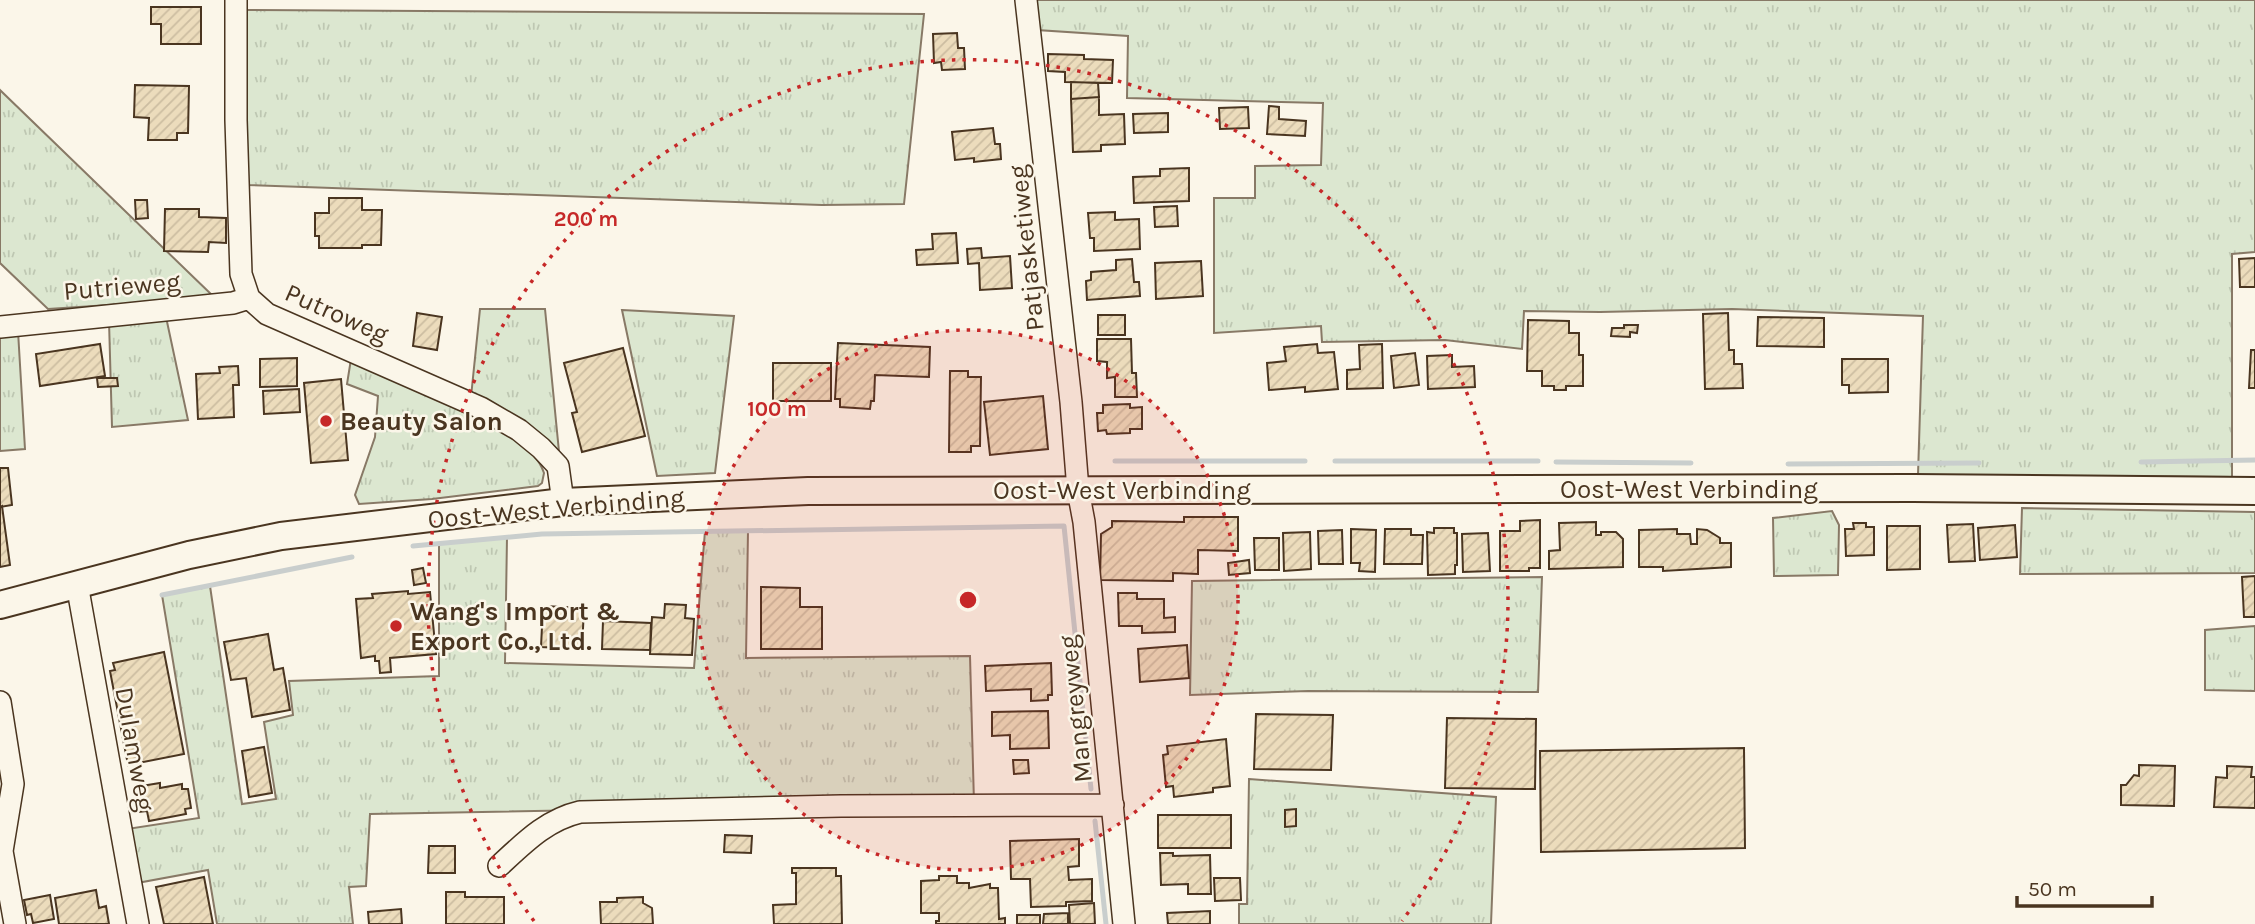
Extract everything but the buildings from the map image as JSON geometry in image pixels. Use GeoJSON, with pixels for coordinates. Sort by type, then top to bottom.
{"type":"FeatureCollection","features":[{"type":"Feature","properties":{"kind":"main road","name":"Oost-West Verbinding"},"geometry":{"type":"LineString","coordinates":[[0,604],[189,555],[281,536],[563,502],[808,491],[1913,488],[2255,491]]}},
{"type":"Feature","properties":{"kind":"street","name":"Putroweg"},"geometry":{"type":"LineString","coordinates":[[236,0],[236,120],[242,274],[249,298],[267,314],[481,408],[519,430],[558,466],[563,502]]}},
{"type":"Feature","properties":{"kind":"street","name":"Patjasketiweg"},"geometry":{"type":"LineString","coordinates":[[1026,0],[1078,490]]}},
{"type":"Feature","properties":{"kind":"street","name":"Putrieweg"},"geometry":{"type":"LineString","coordinates":[[0,327],[233,303],[249,298]]}},
{"type":"Feature","properties":{"kind":"street","name":"Mangreyweg"},"geometry":{"type":"LineString","coordinates":[[1078,490],[1084,522],[1124,924]]}},
{"type":"Feature","properties":{"kind":"street","name":"Dulamweg"},"geometry":{"type":"LineString","coordinates":[[77,584],[138,924]]}},
{"type":"Feature","properties":{"kind":"street"},"geometry":{"type":"LineString","coordinates":[[0,702],[13,783],[2,851],[15,924]]}},
{"type":"Feature","properties":{"kind":"street"},"geometry":{"type":"LineString","coordinates":[[499,866],[540,828],[580,811],[1113,805]]}},
{"type":"Feature","properties":{"kind":"green space"},"geometry":{"type":"Polygon","coordinates":[[[1034,0],[2255,0],[2255,252],[2232,254],[2232,477],[1918,475],[1923,316],[1732,309],[1524,311],[1522,349],[1445,340],[1322,342],[1321,326],[1214,333],[1214,198],[1255,198],[1255,166],[1321,165],[1323,103],[1127,98],[1128,36],[1037,30],[1034,0]]]}},
{"type":"Feature","properties":{"kind":"green space"},"geometry":{"type":"Polygon","coordinates":[[[243,10],[924,14],[904,204],[822,205],[246,185],[243,10]]]}},
{"type":"Feature","properties":{"kind":"green space"},"geometry":{"type":"Polygon","coordinates":[[[0,90],[215,298],[48,309],[0,263],[0,90]]]}},
{"type":"Feature","properties":{"kind":"green space"},"geometry":{"type":"Polygon","coordinates":[[[480,309],[545,309],[560,462],[471,397],[480,309]]]}},
{"type":"Feature","properties":{"kind":"green space"},"geometry":{"type":"Polygon","coordinates":[[[622,310],[734,316],[715,473],[657,476],[622,310]]]}},
{"type":"Feature","properties":{"kind":"green space"},"geometry":{"type":"Polygon","coordinates":[[[166,317],[188,420],[112,427],[109,321],[166,317]]]}},
{"type":"Feature","properties":{"kind":"green space"},"geometry":{"type":"Polygon","coordinates":[[[18,331],[25,449],[0,451],[0,333],[18,331]]]}},
{"type":"Feature","properties":{"kind":"green space"},"geometry":{"type":"Polygon","coordinates":[[[351,359],[429,391],[488,420],[514,437],[533,454],[544,473],[542,483],[538,486],[432,499],[359,504],[355,495],[375,437],[378,396],[347,384],[351,359]]]}},
{"type":"Feature","properties":{"kind":"green space"},"geometry":{"type":"Polygon","coordinates":[[[2022,508],[2255,512],[2255,573],[2020,574],[2022,508]]]}},
{"type":"Feature","properties":{"kind":"green space"},"geometry":{"type":"Polygon","coordinates":[[[1832,511],[1839,525],[1838,575],[1774,576],[1773,518],[1832,511]]]}},
{"type":"Feature","properties":{"kind":"green space"},"geometry":{"type":"Polygon","coordinates":[[[705,531],[748,531],[746,658],[970,656],[974,803],[370,814],[366,886],[349,887],[353,924],[217,924],[208,870],[137,883],[127,829],[199,818],[162,595],[210,586],[242,804],[276,799],[264,722],[293,715],[289,681],[439,676],[439,544],[507,537],[505,663],[694,668],[705,531]]]}},
{"type":"Feature","properties":{"kind":"green space"},"geometry":{"type":"Polygon","coordinates":[[[1542,577],[1538,692],[1308,691],[1190,695],[1192,581],[1542,577]]]}},
{"type":"Feature","properties":{"kind":"green space"},"geometry":{"type":"Polygon","coordinates":[[[2255,626],[2255,691],[2205,690],[2205,630],[2255,626]]]}},
{"type":"Feature","properties":{"kind":"green space"},"geometry":{"type":"Polygon","coordinates":[[[1249,779],[1496,797],[1491,924],[1239,924],[1239,904],[1247,904],[1249,779]]]}},
{"type":"Feature","properties":{"kind":"waterway"},"geometry":{"type":"LineString","coordinates":[[2141,462],[2255,460]]}},
{"type":"Feature","properties":{"kind":"waterway"},"geometry":{"type":"LineString","coordinates":[[1115,461],[1305,461]]}},
{"type":"Feature","properties":{"kind":"waterway"},"geometry":{"type":"LineString","coordinates":[[1335,461],[1538,461]]}},
{"type":"Feature","properties":{"kind":"waterway"},"geometry":{"type":"LineString","coordinates":[[1556,462],[1691,463]]}},
{"type":"Feature","properties":{"kind":"waterway"},"geometry":{"type":"LineString","coordinates":[[1788,464],[1979,463]]}},
{"type":"Feature","properties":{"kind":"waterway"},"geometry":{"type":"LineString","coordinates":[[413,546],[542,534],[1064,526],[1091,789]]}},
{"type":"Feature","properties":{"kind":"waterway"},"geometry":{"type":"LineString","coordinates":[[162,595],[352,557]]}},
{"type":"Feature","properties":{"kind":"waterway"},"geometry":{"type":"LineString","coordinates":[[1095,821],[1106,924]]}},
{"type":"Feature","properties":{"kind":"place","name":"Beauty Salon"},"geometry":{"type":"Point","coordinates":[326,421]}},
{"type":"Feature","properties":{"kind":"place","name":"Wang's Import & Export Co., Ltd."},"geometry":{"type":"Point","coordinates":[396,626]}}]}
